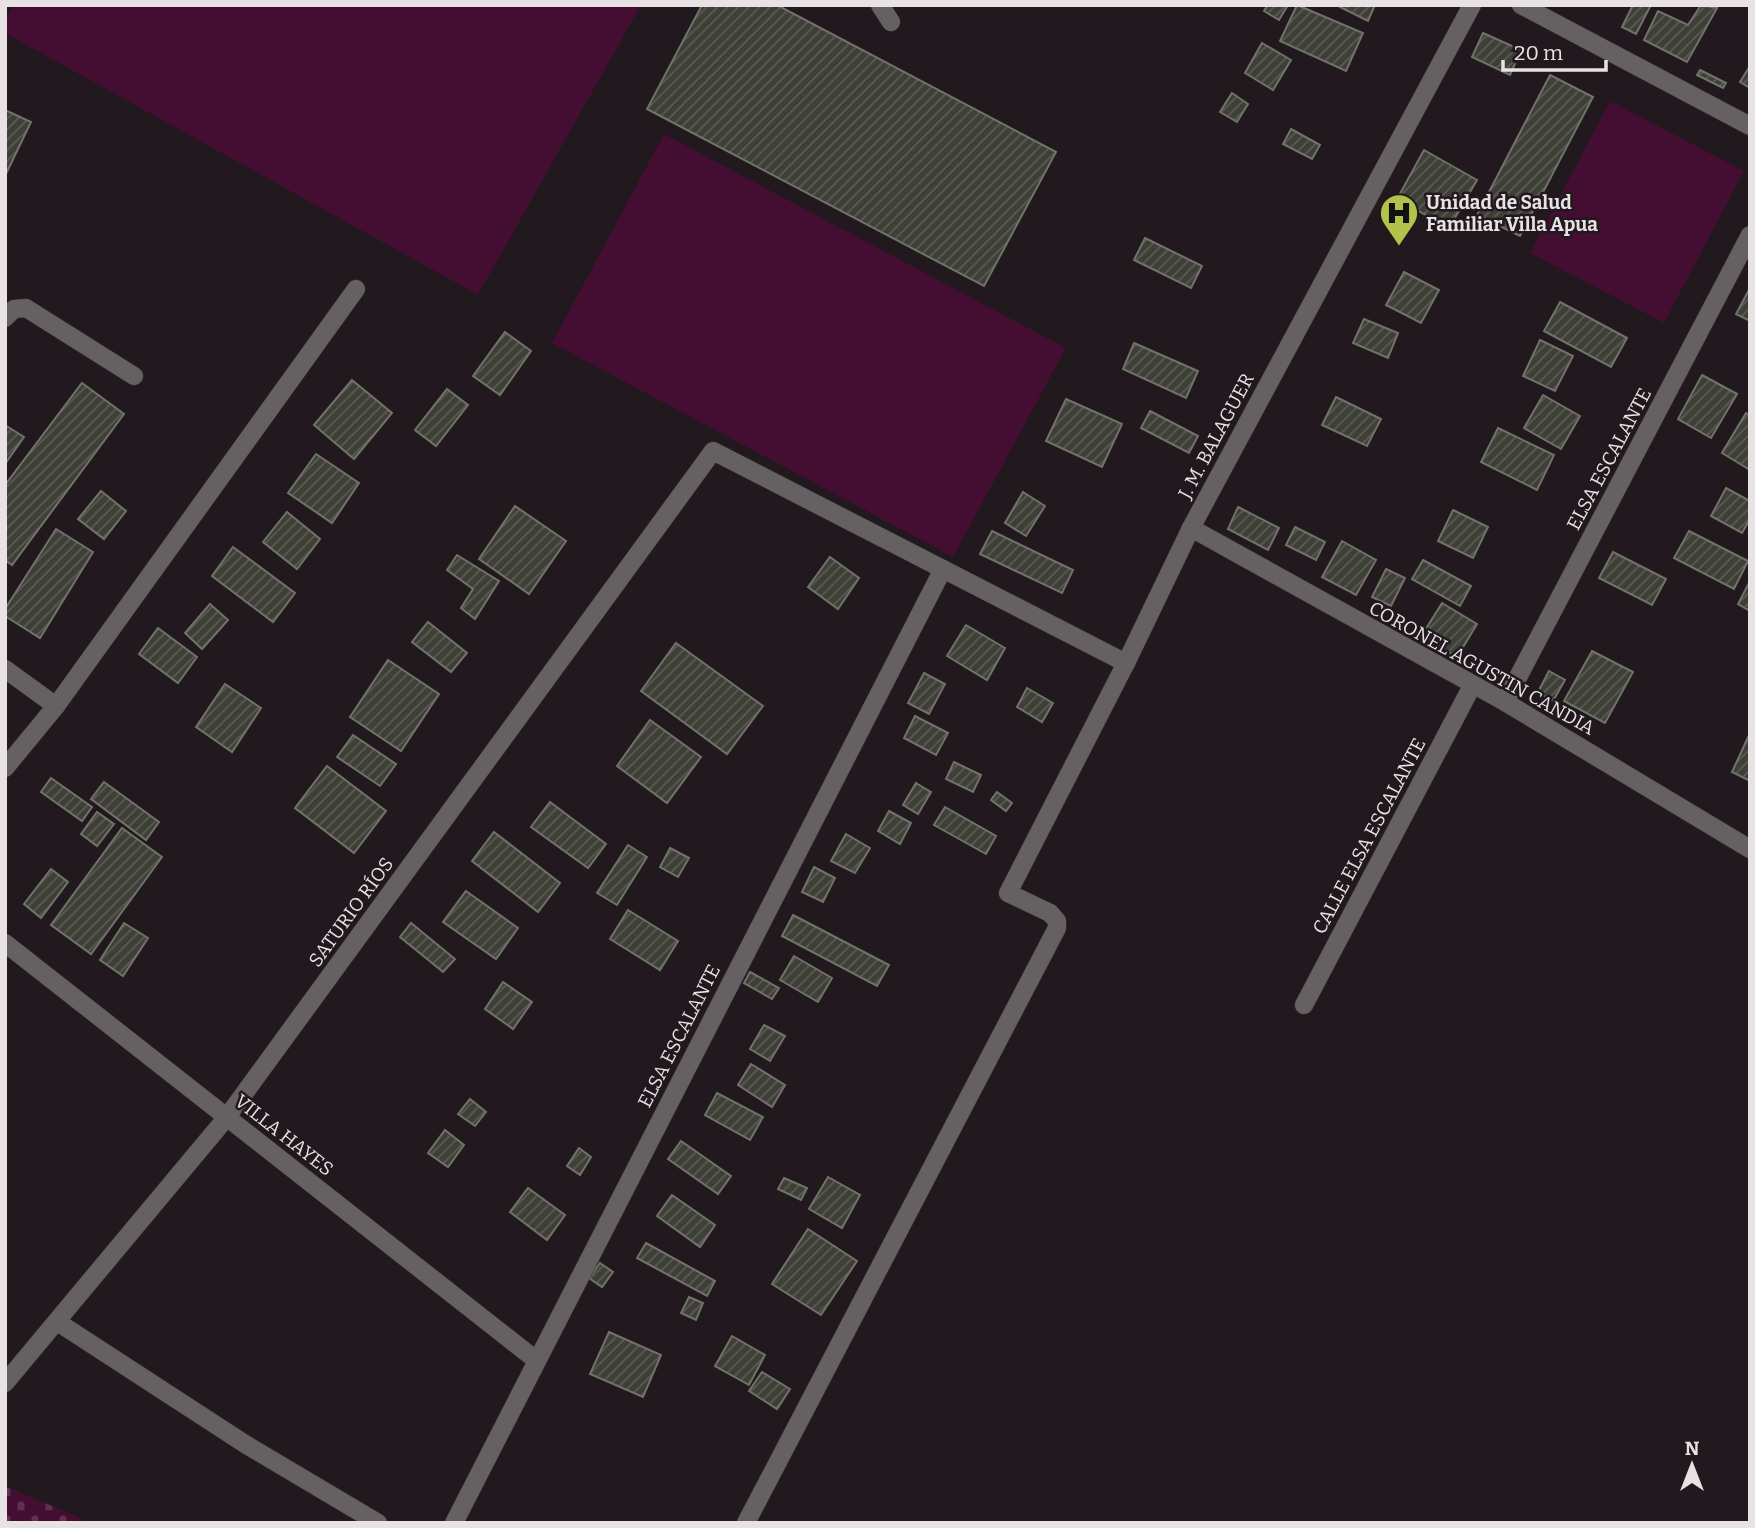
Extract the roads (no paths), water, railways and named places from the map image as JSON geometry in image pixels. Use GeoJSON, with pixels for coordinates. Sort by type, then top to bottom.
{"type":"FeatureCollection","features":[{"type":"Feature","properties":{"kind":"street"},"geometry":{"type":"LineString","coordinates":[[880,5],[891,22]]}},
{"type":"Feature","properties":{"kind":"street","name":"J. M. BALAGUER"},"geometry":{"type":"LineString","coordinates":[[747,1523],[1057,928],[1057,921],[1050,913],[1008,892],[1126,663],[1191,528],[1472,5]]}},
{"type":"Feature","properties":{"kind":"street"},"geometry":{"type":"LineString","coordinates":[[1521,5],[1750,126]]}},
{"type":"Feature","properties":{"kind":"street","name":"ELSA ESCALANTE"},"geometry":{"type":"LineString","coordinates":[[1505,702],[1750,235]]}},
{"type":"Feature","properties":{"kind":"street"},"geometry":{"type":"LineString","coordinates":[[5,768],[56,706],[356,289]]}},
{"type":"Feature","properties":{"kind":"street"},"geometry":{"type":"LineString","coordinates":[[5,318],[14,309],[26,308],[134,376]]}},
{"type":"Feature","properties":{"kind":"street","name":"SATURIO RÍOS"},"geometry":{"type":"LineString","coordinates":[[5,1383],[59,1323],[227,1117],[713,451],[943,569]]}},
{"type":"Feature","properties":{"kind":"street","name":"CORONEL AGUSTIN CANDIA"},"geometry":{"type":"LineString","coordinates":[[1191,528],[1472,687],[1505,702],[1750,849]]}},
{"type":"Feature","properties":{"kind":"street"},"geometry":{"type":"LineString","coordinates":[[943,569],[1126,663]]}},
{"type":"Feature","properties":{"kind":"street","name":"ELSA ESCALANTE"},"geometry":{"type":"LineString","coordinates":[[454,1523],[943,569]]}},
{"type":"Feature","properties":{"kind":"street"},"geometry":{"type":"LineString","coordinates":[[5,668],[56,706]]}},
{"type":"Feature","properties":{"kind":"street","name":"CALLE ELSA ESCALANTE"},"geometry":{"type":"LineString","coordinates":[[1304,1005],[1472,687]]}},
{"type":"Feature","properties":{"kind":"street","name":"VILLA HAYES"},"geometry":{"type":"LineString","coordinates":[[5,943],[536,1360]]}},
{"type":"Feature","properties":{"kind":"street"},"geometry":{"type":"LineString","coordinates":[[59,1323],[245,1444],[378,1523]]}},
{"type":"Feature","properties":{"kind":"place","name":"Unidad de Salud Familiar Villa Apua"},"geometry":{"type":"Point","coordinates":[1399,247]}}]}
